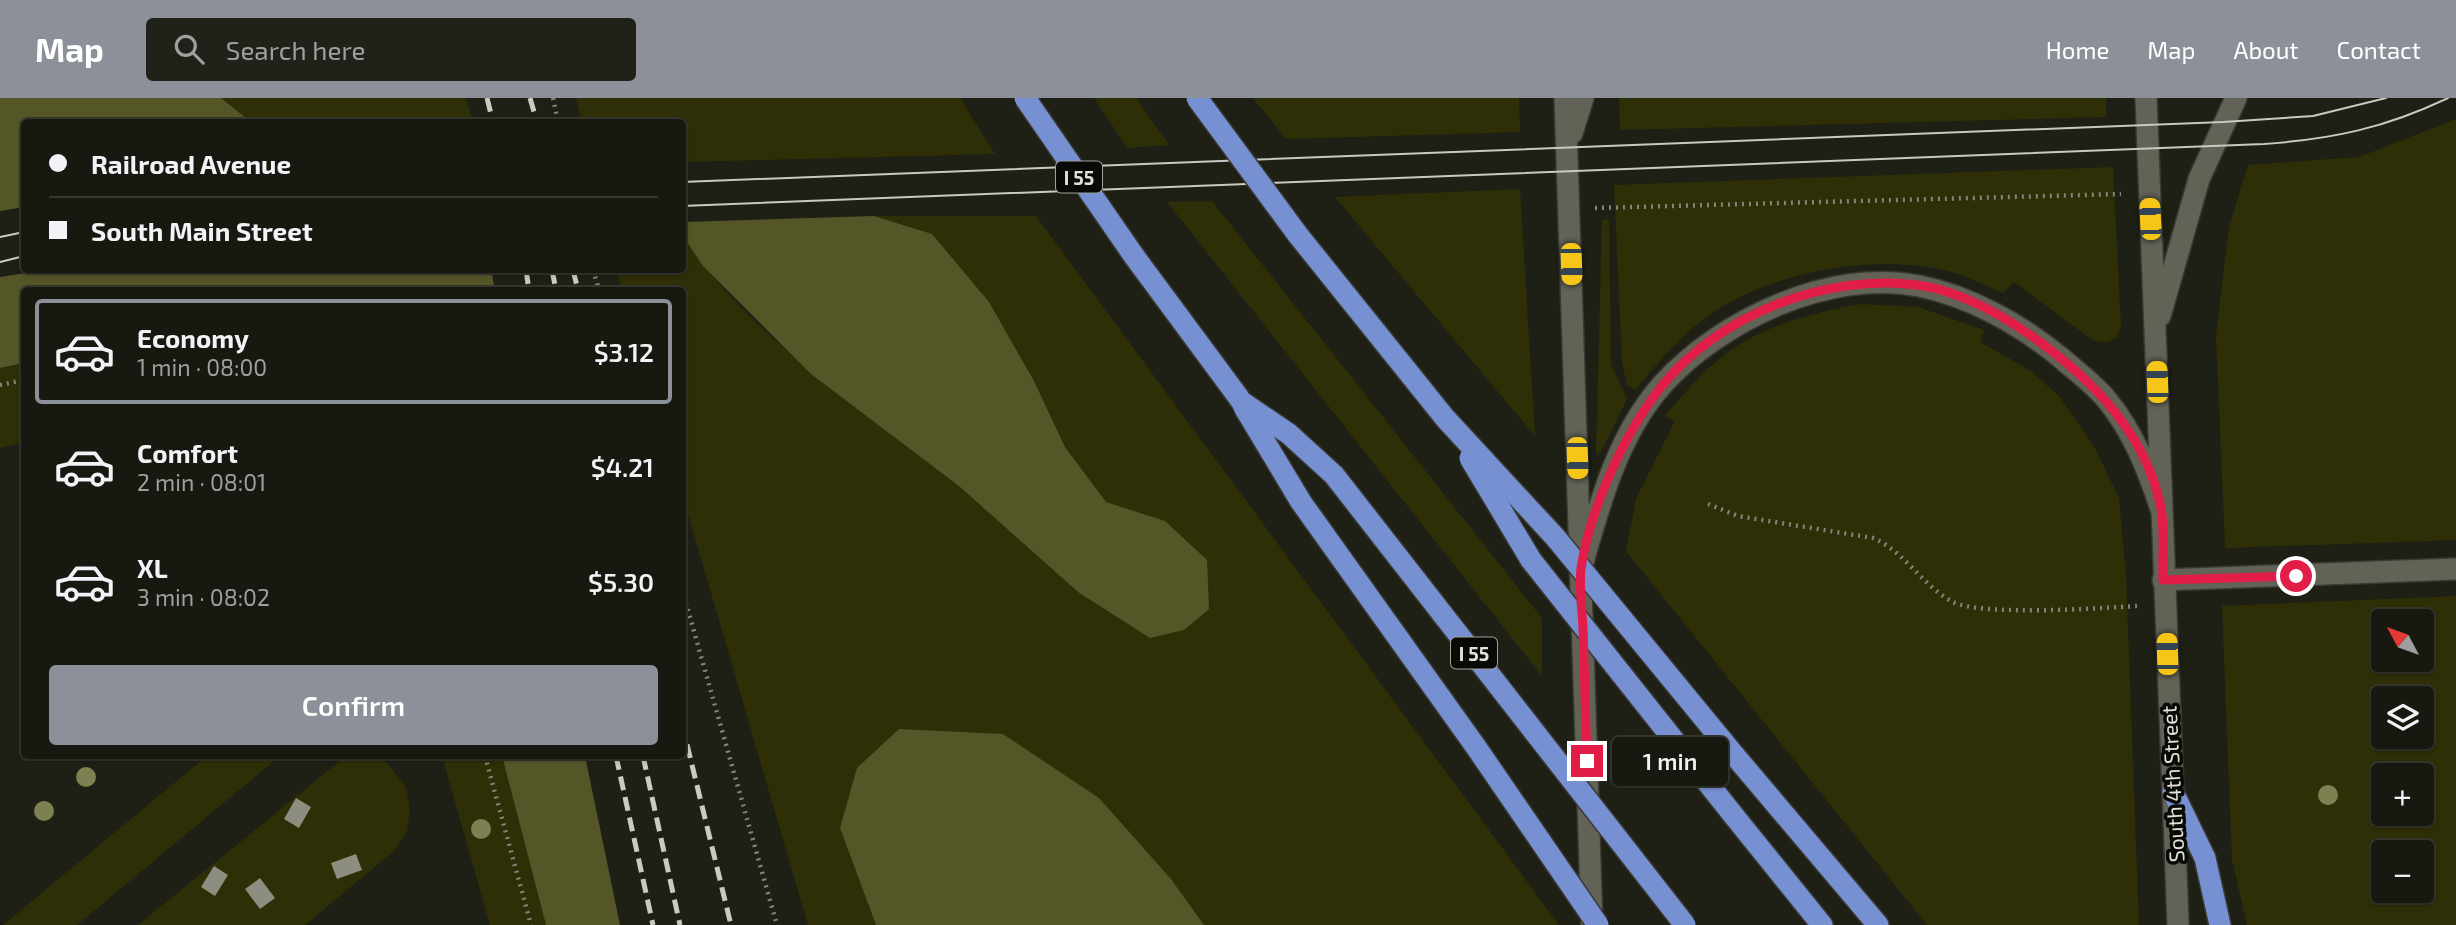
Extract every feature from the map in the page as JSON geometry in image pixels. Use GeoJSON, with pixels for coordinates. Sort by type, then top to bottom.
{"type":"FeatureCollection","features":[{"type":"Feature","properties":{"kind":"highway","name":"I 55"},"geometry":{"type":"LineString","coordinates":[[1025,98],[1134,256],[1242,402],[1301,502],[1476,747],[1598,925]]}},
{"type":"Feature","properties":{"kind":"highway"},"geometry":{"type":"LineString","coordinates":[[1197,98],[1298,235],[1446,418],[1555,537],[1878,925]]}},
{"type":"Feature","properties":{"kind":"highway","name":"I 55"},"geometry":{"type":"LineString","coordinates":[[1242,402],[1289,435],[1334,475],[1685,925]]}},
{"type":"Feature","properties":{"kind":"highway"},"geometry":{"type":"LineString","coordinates":[[1446,418],[1531,560],[1822,925]]}},
{"type":"Feature","properties":{"kind":"highway"},"geometry":{"type":"LineString","coordinates":[[2173,792],[2205,858],[2220,925]]}},
{"type":"Feature","properties":{"kind":"main road"},"geometry":{"type":"LineString","coordinates":[[1565,98],[1592,925]]}},
{"type":"Feature","properties":{"kind":"main road"},"geometry":{"type":"LineString","coordinates":[[1567,148],[1583,98]]}},
{"type":"Feature","properties":{"kind":"main road","name":"South 4th Street"},"geometry":{"type":"LineString","coordinates":[[2146,98],[2178,925]]}},
{"type":"Feature","properties":{"kind":"main road"},"geometry":{"type":"LineString","coordinates":[[2155,332],[2199,178],[2236,98]]}},
{"type":"Feature","properties":{"kind":"main road"},"geometry":{"type":"LineString","coordinates":[[1581,569],[1602,495],[1627,440],[1661,386],[1707,343],[1758,312],[1815,290],[1917,285],[1960,297],[2039,340],[2112,407],[2146,463],[2161,509]]}},
{"type":"Feature","properties":{"kind":"main road"},"geometry":{"type":"LineString","coordinates":[[2163,580],[2456,569]]}},
{"type":"Feature","properties":{"kind":"path"},"geometry":{"type":"LineString","coordinates":[[553,98],[557,119]]}},
{"type":"Feature","properties":{"kind":"path"},"geometry":{"type":"LineString","coordinates":[[1569,209],[2149,193]]}},
{"type":"Feature","properties":{"kind":"path"},"geometry":{"type":"LineString","coordinates":[[0,385],[21,381]]}},
{"type":"Feature","properties":{"kind":"path"},"geometry":{"type":"LineString","coordinates":[[1709,503],[1738,516],[1872,538],[1887,544],[1947,598],[1972,608],[2066,609],[2165,604]]}},
{"type":"Feature","properties":{"kind":"path"},"geometry":{"type":"LineString","coordinates":[[686,603],[777,925]]}},
{"type":"Feature","properties":{"kind":"path"},"geometry":{"type":"LineString","coordinates":[[486,759],[531,925]]}},
{"type":"Feature","properties":{"kind":"shaded area"},"geometry":{"type":"Polygon","coordinates":[[[0,98],[221,98],[247,119],[21,119],[21,208],[0,211],[0,98]]]}},
{"type":"Feature","properties":{"kind":"shaded area"},"geometry":{"type":"Polygon","coordinates":[[[221,98],[466,98],[472,119],[247,119],[221,98]]]}},
{"type":"Feature","properties":{"kind":"shaded area"},"geometry":{"type":"Polygon","coordinates":[[[576,98],[960,98],[995,154],[686,162],[686,119],[581,119],[576,98]]]}},
{"type":"Feature","properties":{"kind":"shaded area"},"geometry":{"type":"Polygon","coordinates":[[[1094,98],[1136,98],[1169,145],[1127,148],[1094,98]]]}},
{"type":"Feature","properties":{"kind":"shaded area"},"geometry":{"type":"Polygon","coordinates":[[[1253,98],[1519,98],[1520,132],[1286,139],[1253,98]]]}},
{"type":"Feature","properties":{"kind":"shaded area"},"geometry":{"type":"Polygon","coordinates":[[[1619,98],[2106,98],[2106,117],[1620,130],[1619,98]]]}},
{"type":"Feature","properties":{"kind":"shaded area"},"geometry":{"type":"Polygon","coordinates":[[[2456,119],[2456,540],[2225,548],[2216,335],[2229,227],[2248,165],[2359,157],[2456,119]]]}},
{"type":"Feature","properties":{"kind":"shaded area"},"geometry":{"type":"Polygon","coordinates":[[[2113,167],[2121,326],[2117,337],[2111,341],[2091,339],[2014,282],[2003,293],[1948,271],[1919,266],[1857,265],[1794,277],[1736,299],[1711,314],[1670,349],[1635,390],[1627,385],[1622,362],[1614,185],[2113,167]]]}},
{"type":"Feature","properties":{"kind":"shaded area"},"geometry":{"type":"Polygon","coordinates":[[[1520,189],[1535,436],[1335,197],[1520,189]]]}},
{"type":"Feature","properties":{"kind":"shaded area"},"geometry":{"type":"Polygon","coordinates":[[[1212,201],[1542,618],[1542,676],[1167,202],[1212,201]]]}},
{"type":"Feature","properties":{"kind":"shaded area"},"geometry":{"type":"Polygon","coordinates":[[[874,216],[1036,216],[1559,925],[1204,925],[1171,879],[840,828],[876,925],[808,925],[686,507],[686,287],[621,287],[617,273],[686,273],[686,240],[711,274],[775,340],[959,485],[1078,592],[1165,521],[1106,503],[1065,447],[1034,381],[932,234],[874,216]]]}},
{"type":"Feature","properties":{"kind":"shaded area"},"geometry":{"type":"Polygon","coordinates":[[[874,216],[932,234],[989,302],[1034,381],[1065,447],[1106,502],[1165,521],[1207,560],[1209,609],[1184,630],[1150,638],[1078,592],[959,486],[811,374],[703,266],[686,240],[686,222],[874,216]]]}},
{"type":"Feature","properties":{"kind":"shaded area"},"geometry":{"type":"Polygon","coordinates":[[[1609,219],[1611,364],[1627,399],[1601,452],[1596,454],[1602,220],[1609,219]]]}},
{"type":"Feature","properties":{"kind":"shaded area"},"geometry":{"type":"Polygon","coordinates":[[[27,273],[492,273],[494,287],[21,287],[21,364],[0,368],[0,277],[27,273]]]}},
{"type":"Feature","properties":{"kind":"shaded area"},"geometry":{"type":"Polygon","coordinates":[[[1861,304],[1918,307],[1984,330],[1980,342],[2031,371],[2059,396],[2095,448],[2119,498],[2126,576],[2139,925],[1927,925],[1626,551],[1636,499],[1675,421],[1665,416],[1697,379],[1724,355],[1763,332],[1812,315],[1861,304]]]}},
{"type":"Feature","properties":{"kind":"shaded area"},"geometry":{"type":"Polygon","coordinates":[[[21,364],[21,443],[0,448],[0,368],[21,364]]]}},
{"type":"Feature","properties":{"kind":"shaded area"},"geometry":{"type":"Polygon","coordinates":[[[2456,596],[2456,925],[2247,925],[2232,860],[2222,606],[2456,596]]]}},
{"type":"Feature","properties":{"kind":"shaded area"},"geometry":{"type":"Polygon","coordinates":[[[899,729],[1003,734],[1099,798],[1171,879],[1204,925],[876,925],[840,828],[857,768],[899,729]]]}},
{"type":"Feature","properties":{"kind":"shaded area"},"geometry":{"type":"Polygon","coordinates":[[[203,759],[276,759],[77,925],[3,925],[203,759]]]}},
{"type":"Feature","properties":{"kind":"shaded area"},"geometry":{"type":"Polygon","coordinates":[[[342,759],[383,759],[406,787],[410,809],[407,832],[394,851],[305,925],[138,925],[342,759]]]}},
{"type":"Feature","properties":{"kind":"shaded area"},"geometry":{"type":"Polygon","coordinates":[[[443,759],[503,759],[546,925],[490,925],[443,759]]]}},
{"type":"Feature","properties":{"kind":"shaded area"},"geometry":{"type":"Polygon","coordinates":[[[503,759],[586,759],[620,925],[546,925],[503,759]]]}},
{"type":"Feature","properties":{"kind":"building"},"geometry":{"type":"Polygon","coordinates":[[[296,798],[311,807],[299,828],[284,819],[296,798]]]}},
{"type":"Feature","properties":{"kind":"building"},"geometry":{"type":"Polygon","coordinates":[[[356,854],[362,870],[337,879],[331,863],[356,854]]]}},
{"type":"Feature","properties":{"kind":"building"},"geometry":{"type":"Polygon","coordinates":[[[214,866],[228,875],[215,896],[201,887],[214,866]]]}},
{"type":"Feature","properties":{"kind":"building"},"geometry":{"type":"Polygon","coordinates":[[[260,878],[275,898],[260,909],[245,889],[260,878]]]}},
{"type":"Feature","properties":{"kind":"tram line"},"geometry":{"type":"LineString","coordinates":[[686,182],[2223,122],[2313,116],[2386,98]]}},
{"type":"Feature","properties":{"kind":"tram line"},"geometry":{"type":"LineString","coordinates":[[686,206],[2264,144],[2313,139],[2358,130],[2402,117],[2448,98]]}},
{"type":"Feature","properties":{"kind":"tram line"},"geometry":{"type":"LineString","coordinates":[[0,237],[21,233]]}},
{"type":"Feature","properties":{"kind":"tram line"},"geometry":{"type":"LineString","coordinates":[[0,262],[21,257]]}},
{"type":"Feature","properties":{"kind":"railway"},"geometry":{"type":"LineString","coordinates":[[487,98],[492,119]]}},
{"type":"Feature","properties":{"kind":"railway"},"geometry":{"type":"LineString","coordinates":[[530,98],[536,119]]}},
{"type":"Feature","properties":{"kind":"railway"},"geometry":{"type":"LineString","coordinates":[[526,273],[529,287]]}},
{"type":"Feature","properties":{"kind":"railway"},"geometry":{"type":"LineString","coordinates":[[553,273],[555,287]]}},
{"type":"Feature","properties":{"kind":"railway"},"geometry":{"type":"LineString","coordinates":[[574,273],[577,287]]}},
{"type":"Feature","properties":{"kind":"railway"},"geometry":{"type":"LineString","coordinates":[[686,740],[731,925]]}},
{"type":"Feature","properties":{"kind":"railway"},"geometry":{"type":"LineString","coordinates":[[617,759],[653,925]]}},
{"type":"Feature","properties":{"kind":"railway"},"geometry":{"type":"LineString","coordinates":[[644,759],[680,925]]}},
{"type":"Feature","properties":{"kind":"route"},"geometry":{"type":"LineString","coordinates":[[1587,761],[1581,569],[1602,495],[1627,440],[1661,386],[1707,343],[1758,312],[1815,290],[1869,285],[1917,285],[1960,297],[2039,340],[2106,399],[2125,425],[2146,463],[2161,509],[2163,580],[2296,576]]}}]}
